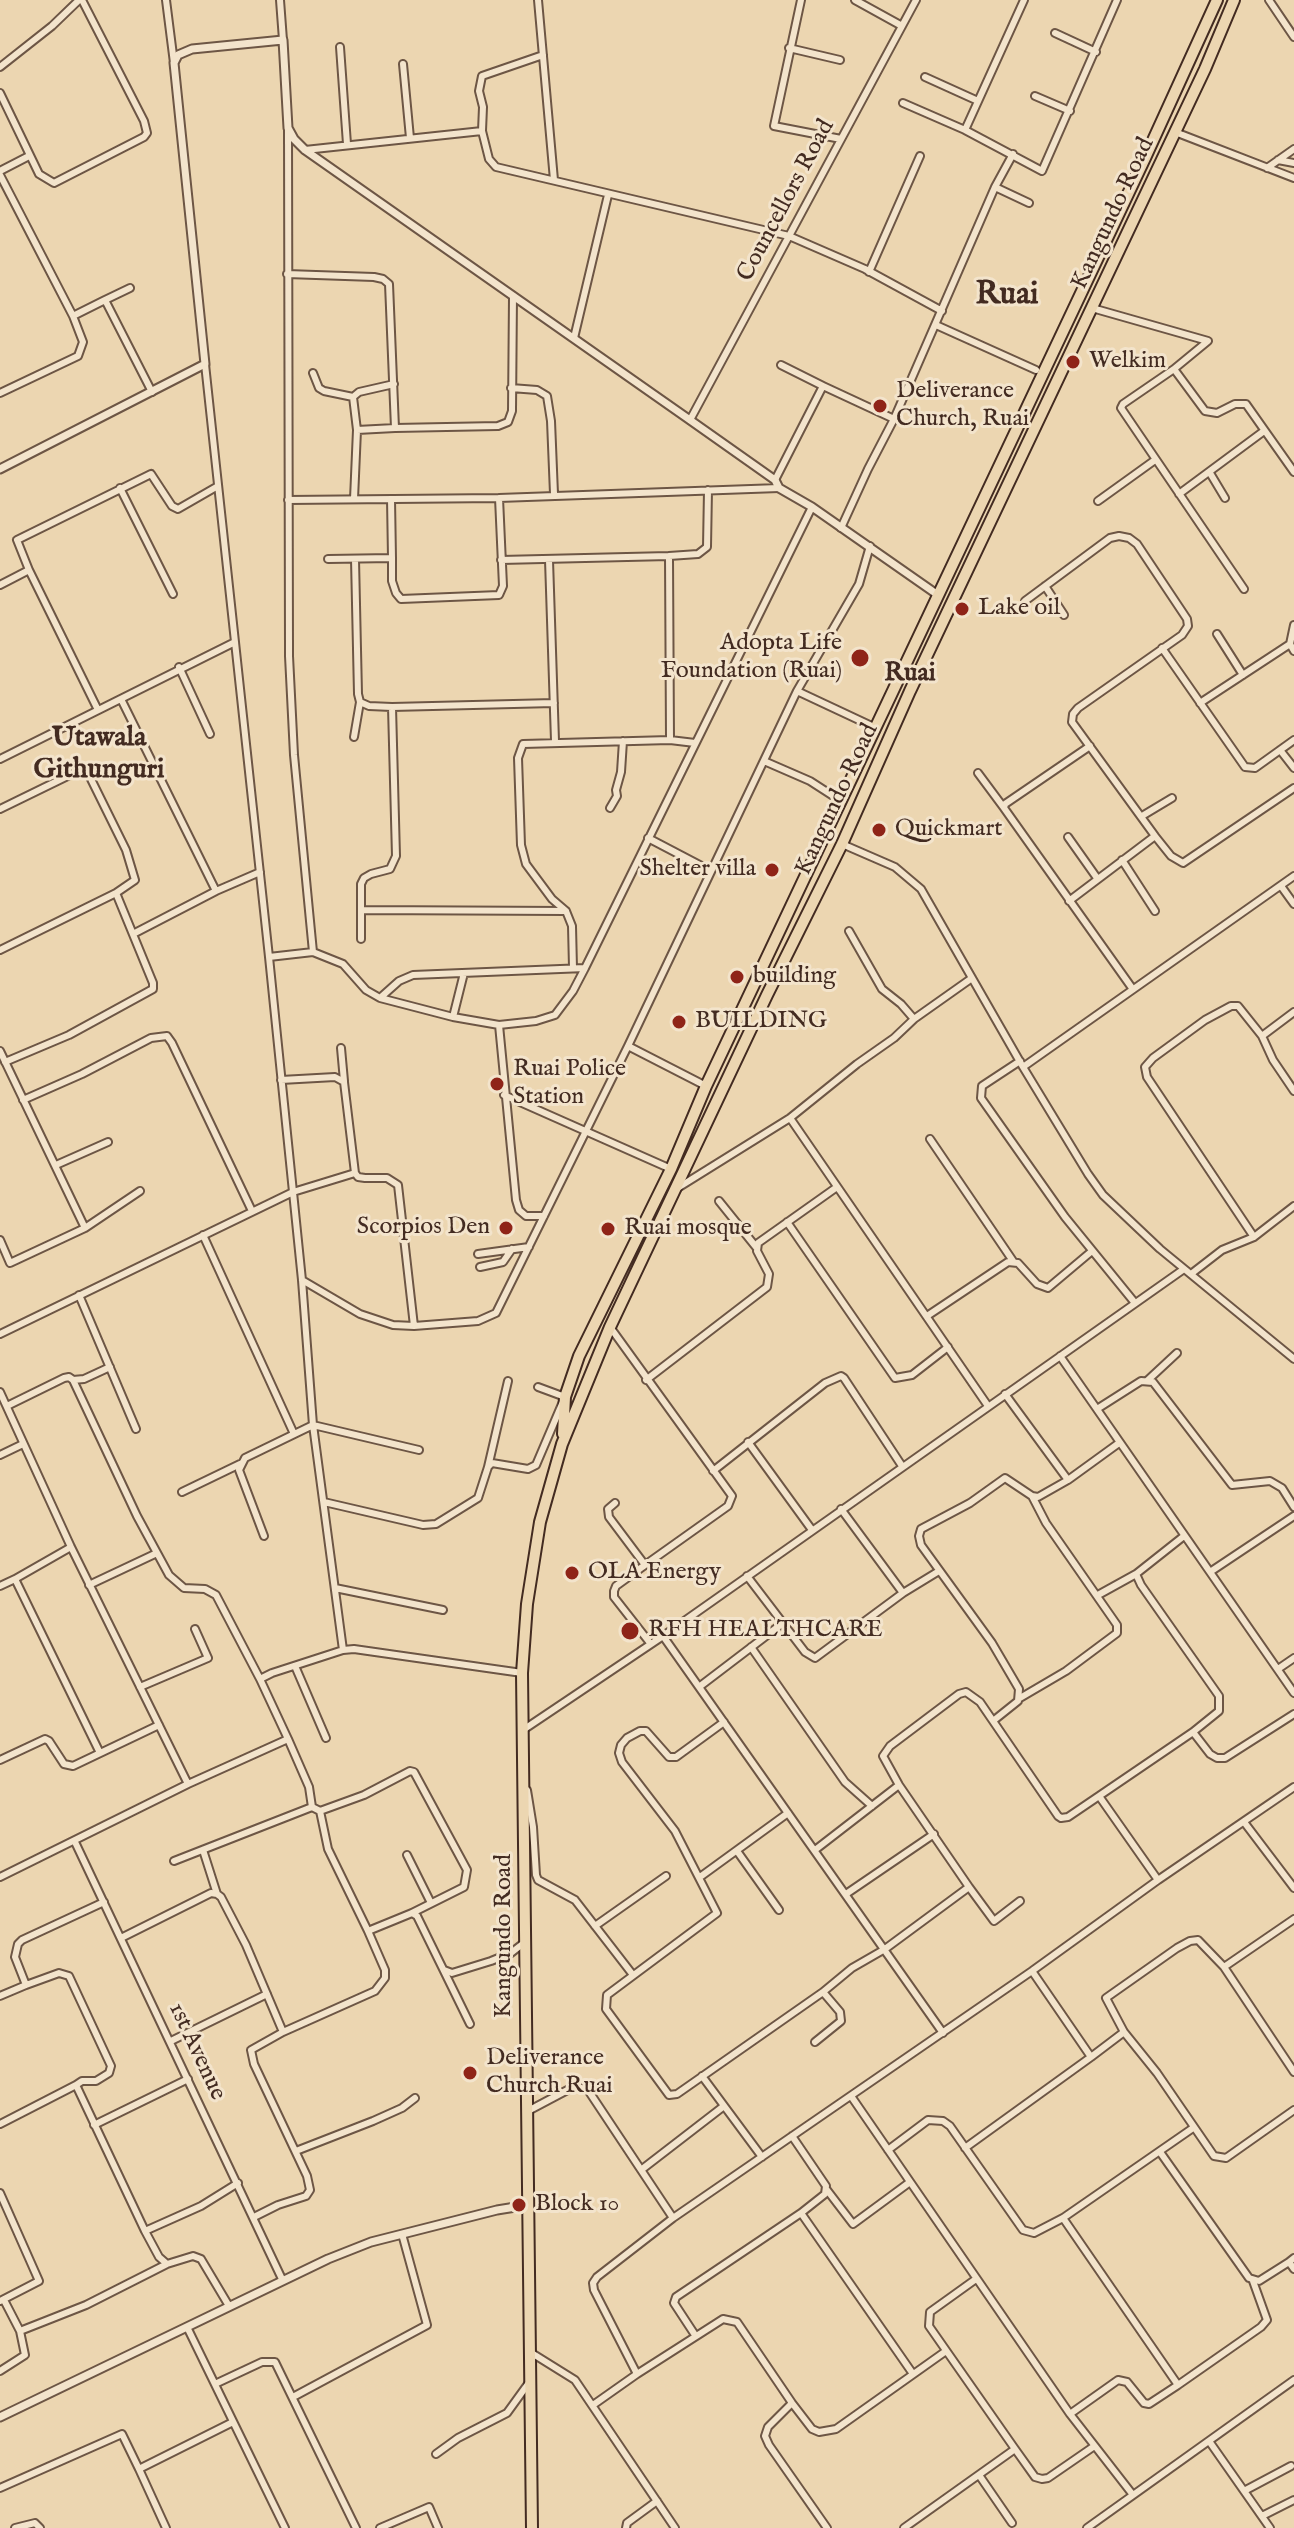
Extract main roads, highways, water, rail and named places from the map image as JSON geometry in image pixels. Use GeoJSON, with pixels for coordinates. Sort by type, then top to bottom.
{"type":"FeatureCollection","features":[{"type":"Feature","properties":{"kind":"highway","name":"Kangundo Road"},"geometry":{"type":"LineString","coordinates":[[562,1444],[565,1397],[579,1356],[671,1169],[706,1086],[1217,0]]}},
{"type":"Feature","properties":{"kind":"highway","name":"Kangundo Road"},"geometry":{"type":"LineString","coordinates":[[532,2528],[522,1673],[534,1549],[562,1444],[610,1327],[842,844],[910,691],[1175,132],[1234,0]]}},
{"type":"Feature","properties":{"kind":"highway"},"geometry":{"type":"LineString","coordinates":[[840,802],[856,813]]}},
{"type":"Feature","properties":{"kind":"highway"},"geometry":{"type":"LineString","coordinates":[[579,1356],[585,1361],[596,1362]]}},
{"type":"Feature","properties":{"kind":"place","name":"Welkim"},"geometry":{"type":"Point","coordinates":[1073,362]}},
{"type":"Feature","properties":{"kind":"place","name":"Deliverance Church, Ruai"},"geometry":{"type":"Point","coordinates":[880,406]}},
{"type":"Feature","properties":{"kind":"place","name":"Lake oil"},"geometry":{"type":"Point","coordinates":[962,609]}},
{"type":"Feature","properties":{"kind":"place","name":"Adopta Life Foundation (Ruai)"},"geometry":{"type":"Point","coordinates":[860,658]}},
{"type":"Feature","properties":{"kind":"place","name":"Quickmart"},"geometry":{"type":"Point","coordinates":[879,830]}},
{"type":"Feature","properties":{"kind":"place","name":"Shelter villa"},"geometry":{"type":"Point","coordinates":[772,870]}},
{"type":"Feature","properties":{"kind":"place","name":"building"},"geometry":{"type":"Point","coordinates":[737,977]}},
{"type":"Feature","properties":{"kind":"place","name":"BUILDING"},"geometry":{"type":"Point","coordinates":[679,1022]}},
{"type":"Feature","properties":{"kind":"place","name":"Ruai Police Station"},"geometry":{"type":"Point","coordinates":[497,1084]}},
{"type":"Feature","properties":{"kind":"place","name":"Scorpios Den"},"geometry":{"type":"Point","coordinates":[506,1228]}},
{"type":"Feature","properties":{"kind":"place","name":"Ruai mosque"},"geometry":{"type":"Point","coordinates":[608,1229]}},
{"type":"Feature","properties":{"kind":"place","name":"OLA Energy"},"geometry":{"type":"Point","coordinates":[572,1573]}},
{"type":"Feature","properties":{"kind":"place","name":"RFH HEALTHCARE"},"geometry":{"type":"Point","coordinates":[630,1631]}},
{"type":"Feature","properties":{"kind":"place","name":"Deliverance Church Ruai"},"geometry":{"type":"Point","coordinates":[470,2073]}},
{"type":"Feature","properties":{"kind":"place","name":"Block 10"},"geometry":{"type":"Point","coordinates":[519,2205]}},
{"type":"Feature","properties":{"kind":"district","name":"Ruai"},"geometry":{"type":"Point","coordinates":[1007,296]}},
{"type":"Feature","properties":{"kind":"district","name":"Ruai"},"geometry":{"type":"Point","coordinates":[910,675]}},
{"type":"Feature","properties":{"kind":"district","name":"Utawala Githunguri"},"geometry":{"type":"Point","coordinates":[99,755]}}]}
